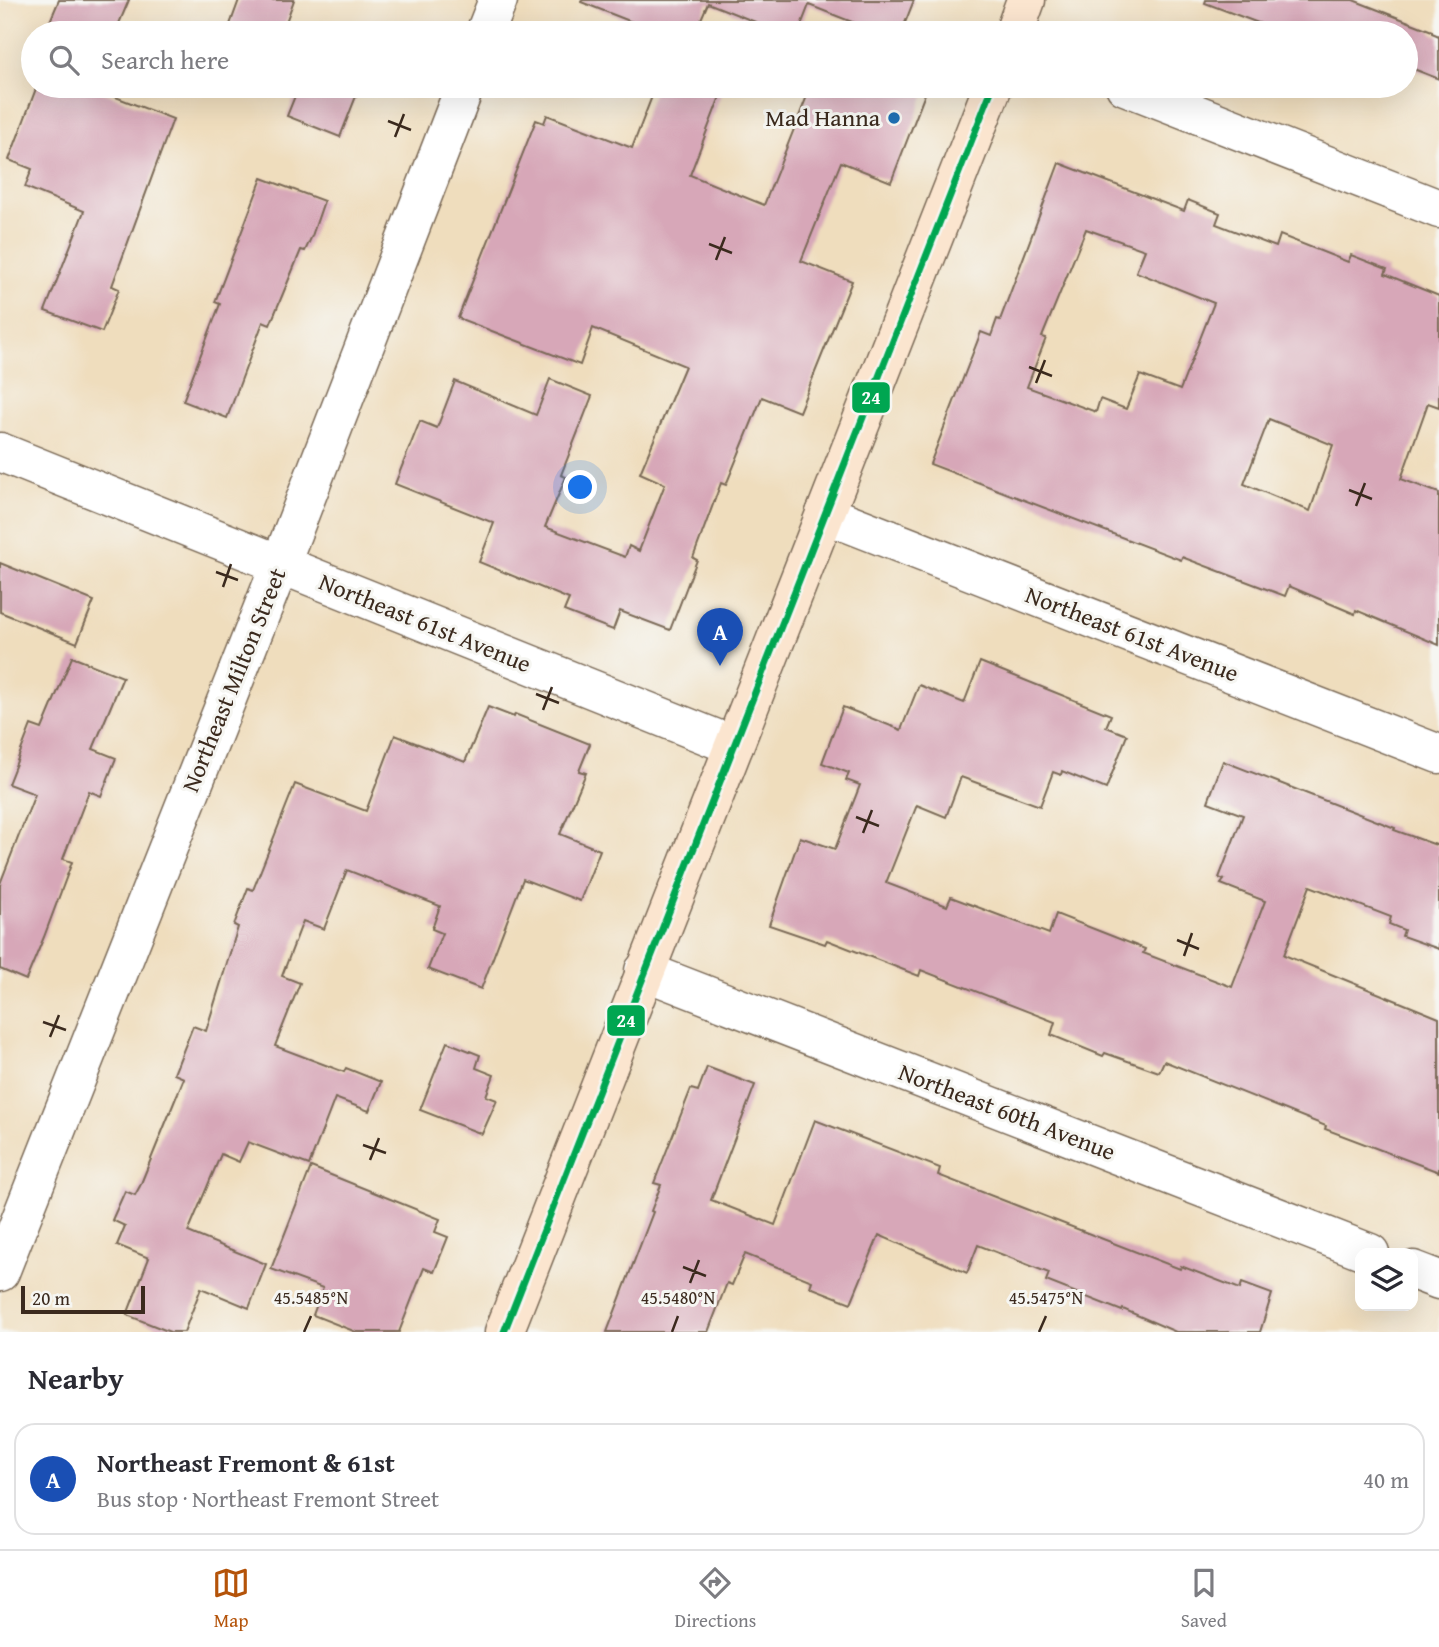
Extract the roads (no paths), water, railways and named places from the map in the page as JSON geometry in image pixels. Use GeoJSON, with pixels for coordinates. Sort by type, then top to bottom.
{"type":"FeatureCollection","features":[{"type":"Feature","properties":{"kind":"main road"},"geometry":{"type":"LineString","coordinates":[[1018,21],[1026,0]]}},
{"type":"Feature","properties":{"kind":"main road"},"geometry":{"type":"LineString","coordinates":[[504,1332],[988,98]]}},
{"type":"Feature","properties":{"kind":"street"},"geometry":{"type":"LineString","coordinates":[[490,21],[498,0]]}},
{"type":"Feature","properties":{"kind":"street","name":"Northeast Milton Street"},"geometry":{"type":"LineString","coordinates":[[0,1272],[280,565],[460,98]]}},
{"type":"Feature","properties":{"kind":"street"},"geometry":{"type":"LineString","coordinates":[[1156,98],[1439,209]]}},
{"type":"Feature","properties":{"kind":"street","name":"Northeast 61st Avenue"},"geometry":{"type":"LineString","coordinates":[[0,452],[734,746]]}},
{"type":"Feature","properties":{"kind":"street","name":"Northeast 61st Avenue"},"geometry":{"type":"LineString","coordinates":[[825,514],[1439,754]]}},
{"type":"Feature","properties":{"kind":"street","name":"Northeast 60th Avenue"},"geometry":{"type":"LineString","coordinates":[[644,971],[1357,1248]]}},
{"type":"Feature","properties":{"kind":"street"},"geometry":{"type":"LineString","coordinates":[[1418,1272],[1439,1280]]}},
{"type":"Feature","properties":{"kind":"place","name":"Mad Hanna"},"geometry":{"type":"Point","coordinates":[894,118]}},
{"type":"Feature","properties":{"kind":"place","name":"Northeast Fremont & 61st"},"geometry":{"type":"Point","coordinates":[720,666]}}]}
